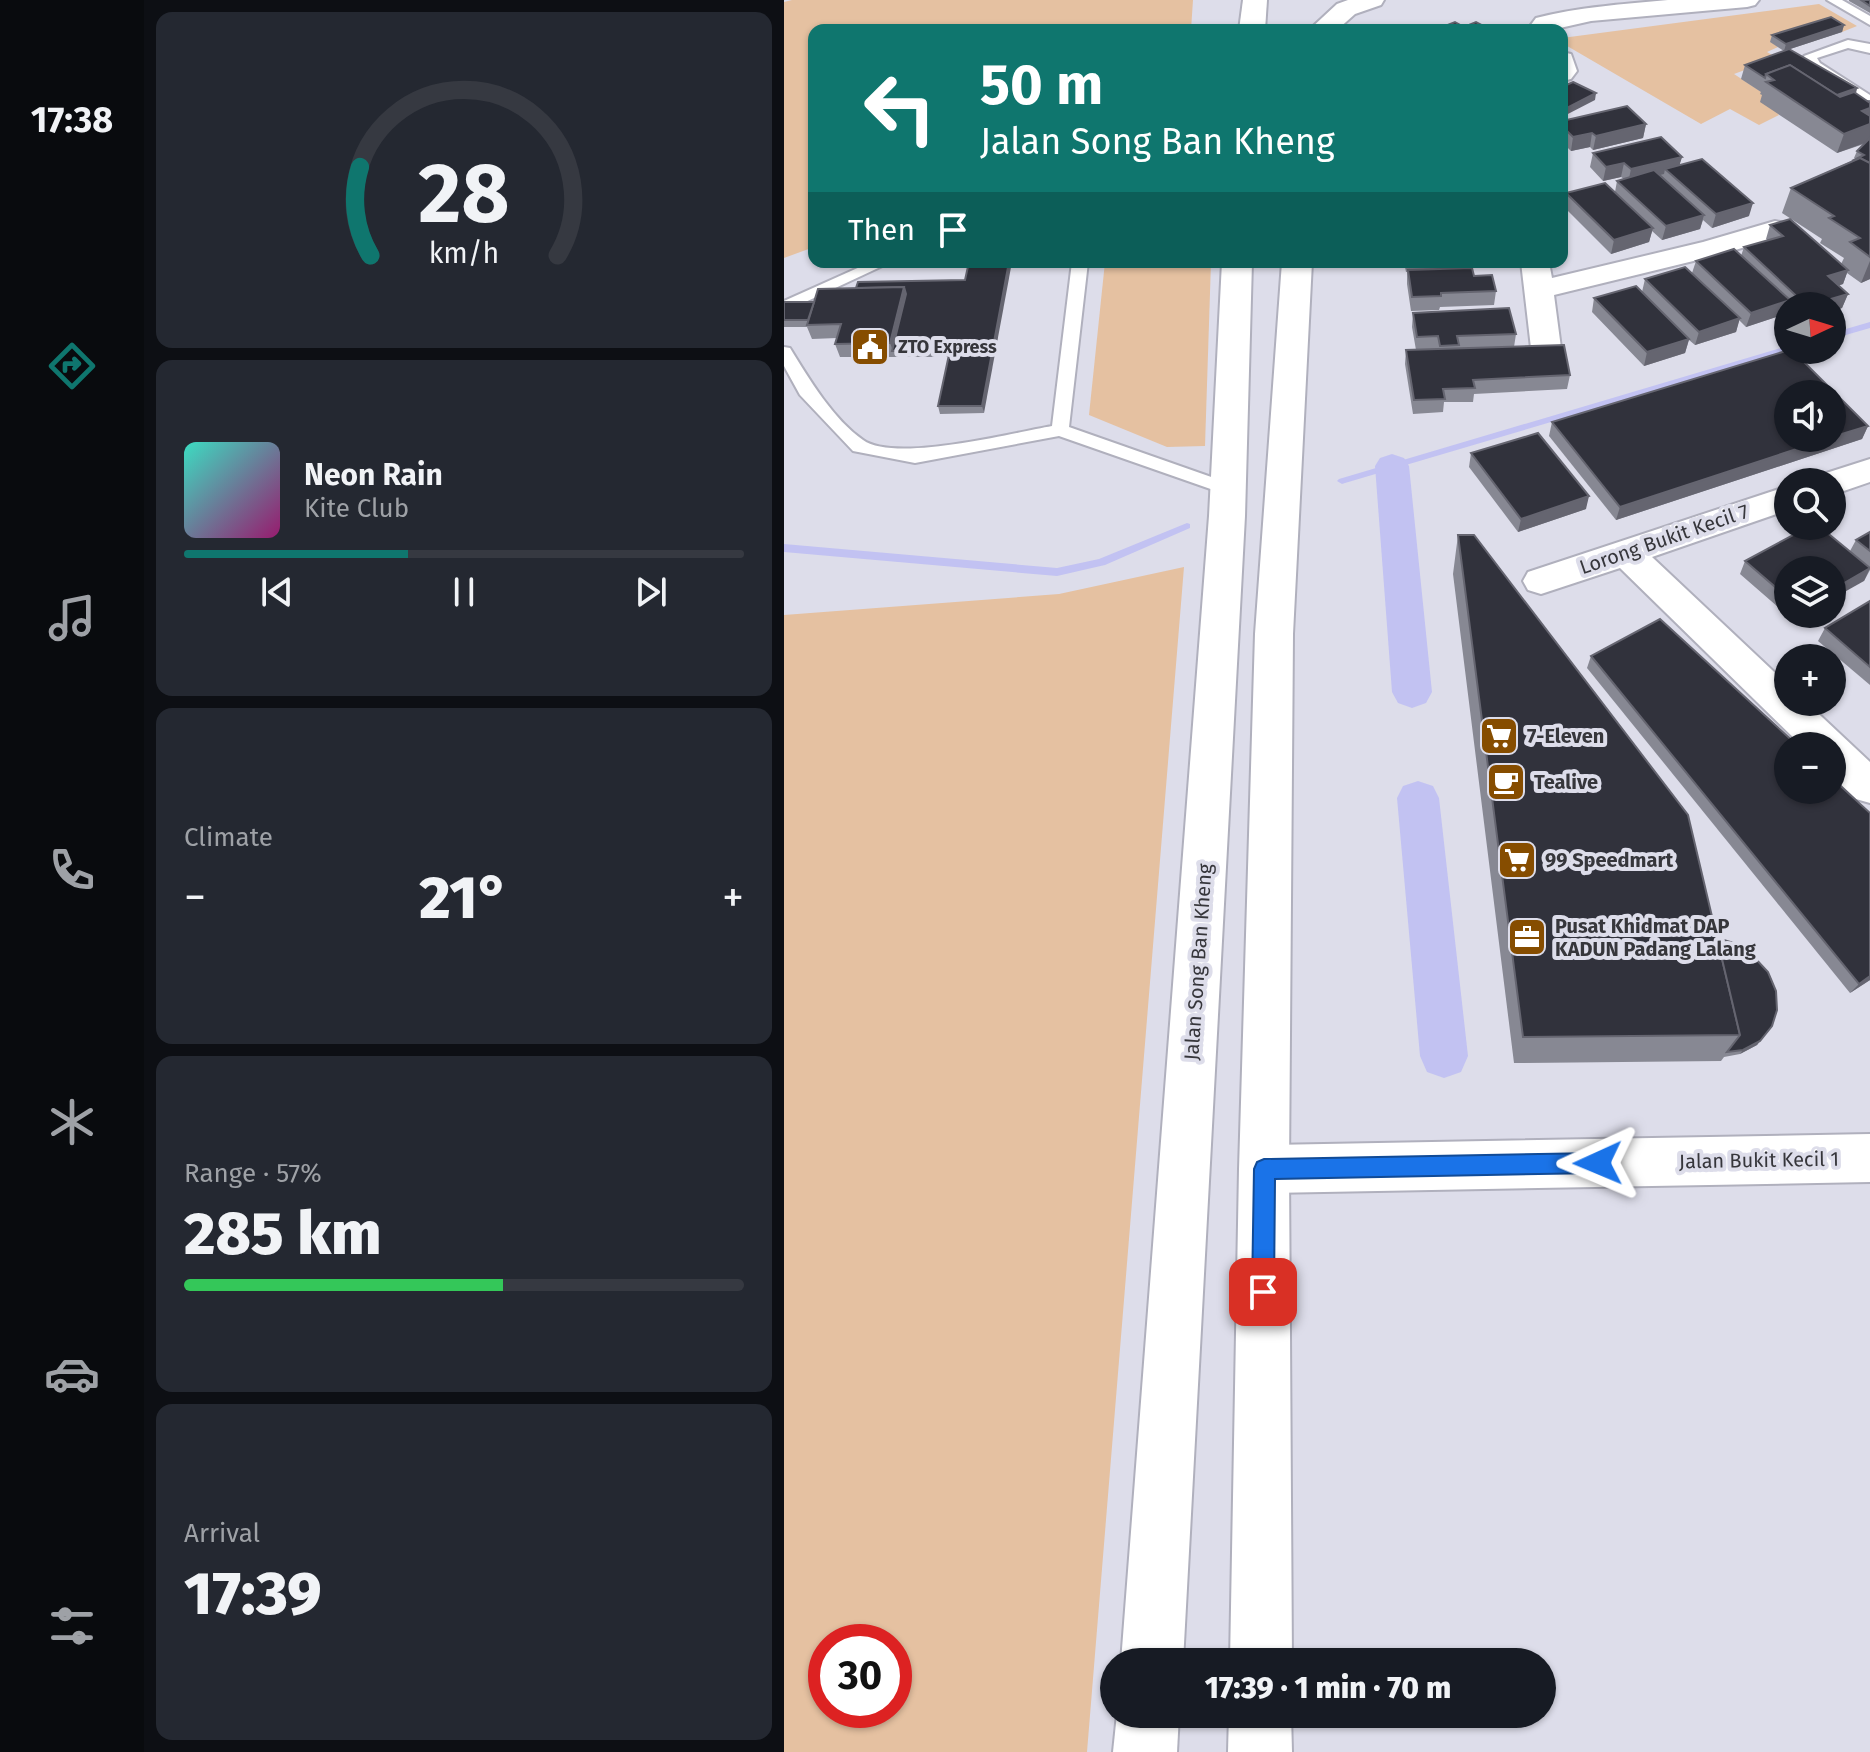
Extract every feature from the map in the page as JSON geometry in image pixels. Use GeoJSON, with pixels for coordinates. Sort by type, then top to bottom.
{"type":"FeatureCollection","features":[{"type":"Feature","properties":{"kind":"main road"},"geometry":{"type":"LineString","coordinates":[[1253,24],[1255,0]]}},
{"type":"Feature","properties":{"kind":"main road"},"geometry":{"type":"LineString","coordinates":[[1317,24],[1372,0]]}},
{"type":"Feature","properties":{"kind":"main road","name":"Jalan Song Ban Kheng"},"geometry":{"type":"LineString","coordinates":[[1153,1648],[1228,489],[1237,268]]}},
{"type":"Feature","properties":{"kind":"main road"},"geometry":{"type":"LineString","coordinates":[[1261,1648],[1264,1169],[1274,634],[1297,268]]}},
{"type":"Feature","properties":{"kind":"main road"},"geometry":{"type":"LineString","coordinates":[[1145,1752],[1147,1728]]}},
{"type":"Feature","properties":{"kind":"main road"},"geometry":{"type":"LineString","coordinates":[[1260,1728],[1260,1752]]}},
{"type":"Feature","properties":{"kind":"street"},"geometry":{"type":"LineString","coordinates":[[1543,24],[1591,14],[1747,0]]}},
{"type":"Feature","properties":{"kind":"street"},"geometry":{"type":"LineString","coordinates":[[1546,348],[1537,276],[1712,248],[1775,229]]}},
{"type":"Feature","properties":{"kind":"street"},"geometry":{"type":"LineString","coordinates":[[1846,478],[1870,470]]}},
{"type":"Feature","properties":{"kind":"street","name":"Lorong Bukit Kecil 7"},"geometry":{"type":"LineString","coordinates":[[1541,581],[1774,503]]}},
{"type":"Feature","properties":{"kind":"street"},"geometry":{"type":"LineString","coordinates":[[1625,552],[1812,732]]}},
{"type":"Feature","properties":{"kind":"street"},"geometry":{"type":"LineString","coordinates":[[1846,764],[1870,787]]}},
{"type":"Feature","properties":{"kind":"street","name":"Jalan Bukit Kecil 1"},"geometry":{"type":"LineString","coordinates":[[1264,1169],[1870,1158]]}},
{"type":"Feature","properties":{"kind":"lane"},"geometry":{"type":"LineString","coordinates":[[1833,0],[1870,21]]}},
{"type":"Feature","properties":{"kind":"lane"},"geometry":{"type":"LineString","coordinates":[[1870,49],[1864,45],[1843,44],[1810,56],[1814,65],[1870,101]]}},
{"type":"Feature","properties":{"kind":"lane"},"geometry":{"type":"LineString","coordinates":[[784,307],[870,268]]}},
{"type":"Feature","properties":{"kind":"lane"},"geometry":{"type":"LineString","coordinates":[[1060,430],[1079,268]]}},
{"type":"Feature","properties":{"kind":"lane"},"geometry":{"type":"LineString","coordinates":[[784,352],[806,391],[859,447],[915,457],[1060,430],[1228,489]]}},
{"type":"Feature","properties":{"kind":"shaded area"},"geometry":{"type":"Polygon","coordinates":[[[1193,0],[1191,24],[808,24],[808,249],[784,258],[784,2],[1193,0]]]}},
{"type":"Feature","properties":{"kind":"shaded area"},"geometry":{"type":"Polygon","coordinates":[[[1819,4],[1857,26],[1842,32],[1829,24],[1771,42],[1778,47],[1767,52],[1777,58],[1734,74],[1763,93],[1779,115],[1759,125],[1730,109],[1701,124],[1568,46],[1568,37],[1819,4]]]}},
{"type":"Feature","properties":{"kind":"shaded area"},"geometry":{"type":"Polygon","coordinates":[[[1104,268],[1211,268],[1205,446],[1167,447],[1089,415],[1104,268]]]}},
{"type":"Feature","properties":{"kind":"shaded area"},"geometry":{"type":"Polygon","coordinates":[[[1184,567],[1087,1752],[784,1752],[784,615],[1059,594],[1184,567]]]}},
{"type":"Feature","properties":{"kind":"building"},"geometry":{"type":"Polygon","coordinates":[[[1831,17],[1844,25],[1786,44],[1772,35],[1831,17]]]}},
{"type":"Feature","properties":{"kind":"building"},"geometry":{"type":"Polygon","coordinates":[[[1789,49],[1857,88],[1837,95],[1790,65],[1766,74],[1765,78],[1745,65],[1789,49]]]}},
{"type":"Feature","properties":{"kind":"building"},"geometry":{"type":"Polygon","coordinates":[[[1790,65],[1840,97],[1854,92],[1870,103],[1870,108],[1862,111],[1870,116],[1870,124],[1844,134],[1766,82],[1774,80],[1766,74],[1790,65]]]}},
{"type":"Feature","properties":{"kind":"building"},"geometry":{"type":"Polygon","coordinates":[[[1573,82],[1596,93],[1568,107],[1568,84],[1573,82]]]}},
{"type":"Feature","properties":{"kind":"building"},"geometry":{"type":"Polygon","coordinates":[[[1627,106],[1646,124],[1596,136],[1592,133],[1573,137],[1568,132],[1568,120],[1627,106]]]}},
{"type":"Feature","properties":{"kind":"building"},"geometry":{"type":"Polygon","coordinates":[[[1661,137],[1682,157],[1631,169],[1624,163],[1606,167],[1593,153],[1661,137]]]}},
{"type":"Feature","properties":{"kind":"building"},"geometry":{"type":"Polygon","coordinates":[[[1870,138],[1870,163],[1860,158],[1852,161],[1864,155],[1857,151],[1870,138]]]}},
{"type":"Feature","properties":{"kind":"building"},"geometry":{"type":"Polygon","coordinates":[[[1860,158],[1870,163],[1870,257],[1850,242],[1860,238],[1829,218],[1834,216],[1791,188],[1860,158]]]}},
{"type":"Feature","properties":{"kind":"building"},"geometry":{"type":"Polygon","coordinates":[[[1702,159],[1753,203],[1716,214],[1665,169],[1702,159]]]}},
{"type":"Feature","properties":{"kind":"building"},"geometry":{"type":"Polygon","coordinates":[[[1654,170],[1704,215],[1666,226],[1617,181],[1654,170]]]}},
{"type":"Feature","properties":{"kind":"building"},"geometry":{"type":"Polygon","coordinates":[[[1605,183],[1653,228],[1614,240],[1568,192],[1605,183]]]}},
{"type":"Feature","properties":{"kind":"building"},"geometry":{"type":"Polygon","coordinates":[[[1790,219],[1848,270],[1828,276],[1846,292],[1792,292],[1744,247],[1783,236],[1770,225],[1790,219]]]}},
{"type":"Feature","properties":{"kind":"building"},"geometry":{"type":"Polygon","coordinates":[[[1734,249],[1781,292],[1774,292],[1774,305],[1751,313],[1696,261],[1734,249]]]}},
{"type":"Feature","properties":{"kind":"building"},"geometry":{"type":"Polygon","coordinates":[[[1685,267],[1740,318],[1699,332],[1645,279],[1685,267]]]}},
{"type":"Feature","properties":{"kind":"building"},"geometry":{"type":"Polygon","coordinates":[[[968,268],[1008,268],[982,406],[938,406],[950,350],[892,351],[906,294],[904,287],[856,288],[858,282],[965,280],[968,268]]]}},
{"type":"Feature","properties":{"kind":"building"},"geometry":{"type":"Polygon","coordinates":[[[1472,268],[1474,276],[1492,275],[1496,291],[1412,297],[1408,270],[1472,268]]]}},
{"type":"Feature","properties":{"kind":"building"},"geometry":{"type":"Polygon","coordinates":[[[1636,286],[1689,339],[1647,352],[1594,298],[1636,286]]]}},
{"type":"Feature","properties":{"kind":"building"},"geometry":{"type":"Polygon","coordinates":[[[904,287],[890,343],[835,344],[841,324],[807,325],[818,289],[904,287]]]}},
{"type":"Feature","properties":{"kind":"building"},"geometry":{"type":"Polygon","coordinates":[[[784,302],[814,302],[808,320],[784,320],[784,302]]]}},
{"type":"Feature","properties":{"kind":"building"},"geometry":{"type":"Polygon","coordinates":[[[1509,308],[1516,334],[1457,336],[1459,345],[1440,346],[1438,336],[1417,337],[1413,313],[1509,308]]]}},
{"type":"Feature","properties":{"kind":"building"},"geometry":{"type":"Polygon","coordinates":[[[1564,345],[1570,375],[1473,380],[1475,388],[1443,389],[1445,399],[1414,400],[1406,350],[1564,345]]]}},
{"type":"Feature","properties":{"kind":"building"},"geometry":{"type":"Polygon","coordinates":[[[1774,355],[1774,364],[1806,364],[1822,380],[1774,380],[1774,452],[1787,452],[1620,507],[1552,422],[1774,355]]]}},
{"type":"Feature","properties":{"kind":"building"},"geometry":{"type":"Polygon","coordinates":[[[1846,404],[1868,426],[1846,433],[1846,404]]]}},
{"type":"Feature","properties":{"kind":"building"},"geometry":{"type":"Polygon","coordinates":[[[1538,433],[1589,496],[1521,519],[1471,453],[1538,433]]]}},
{"type":"Feature","properties":{"kind":"building"},"geometry":{"type":"Polygon","coordinates":[[[1870,532],[1870,551],[1856,540],[1870,532]]]}},
{"type":"Feature","properties":{"kind":"building"},"geometry":{"type":"Polygon","coordinates":[[[1458,535],[1474,535],[1688,815],[1740,1035],[1523,1037],[1458,535]]]}},
{"type":"Feature","properties":{"kind":"building"},"geometry":{"type":"Polygon","coordinates":[[[1784,540],[1836,540],[1870,568],[1846,582],[1846,556],[1774,556],[1774,586],[1745,561],[1784,540]]]}},
{"type":"Feature","properties":{"kind":"building"},"geometry":{"type":"Polygon","coordinates":[[[1870,601],[1870,667],[1825,628],[1846,628],[1846,615],[1870,601]]]}},
{"type":"Feature","properties":{"kind":"building"},"geometry":{"type":"Polygon","coordinates":[[[1660,619],[1783,732],[1774,732],[1774,804],[1846,804],[1846,791],[1870,813],[1870,976],[1859,984],[1591,656],[1660,619]]]}},
{"type":"Feature","properties":{"kind":"building"},"geometry":{"type":"Polygon","coordinates":[[[1717,938],[1737,944],[1754,957],[1768,972],[1776,991],[1777,1010],[1772,1026],[1760,1041],[1743,1050],[1727,1052],[1740,1035],[1717,938]]]}},
{"type":"Feature","properties":{"kind":"waterway"},"geometry":{"type":"LineString","coordinates":[[1846,332],[1870,325]]}},
{"type":"Feature","properties":{"kind":"waterway"},"geometry":{"type":"LineString","coordinates":[[1342,481],[1774,353]]}},
{"type":"Feature","properties":{"kind":"waterway"},"geometry":{"type":"LineString","coordinates":[[1392,466],[1412,692]]}},
{"type":"Feature","properties":{"kind":"waterway"},"geometry":{"type":"LineString","coordinates":[[784,548],[1057,572],[1101,562],[1187,526]]}},
{"type":"Feature","properties":{"kind":"waterway"},"geometry":{"type":"LineString","coordinates":[[1418,798],[1444,1056]]}},
{"type":"Feature","properties":{"kind":"place","name":"ZTO Express"},"geometry":{"type":"Point","coordinates":[870,347]}},
{"type":"Feature","properties":{"kind":"place","name":"7-Eleven"},"geometry":{"type":"Point","coordinates":[1499,736]}},
{"type":"Feature","properties":{"kind":"place","name":"Tealive"},"geometry":{"type":"Point","coordinates":[1506,782]}},
{"type":"Feature","properties":{"kind":"place","name":"99 Speedmart"},"geometry":{"type":"Point","coordinates":[1517,860]}},
{"type":"Feature","properties":{"kind":"place","name":"Pusat Khidmat DAP KADUN Padang Lalang"},"geometry":{"type":"Point","coordinates":[1527,937]}},
{"type":"Feature","properties":{"kind":"route"},"geometry":{"type":"LineString","coordinates":[[1263,1292],[1264,1169],[1598,1163]]}}]}
